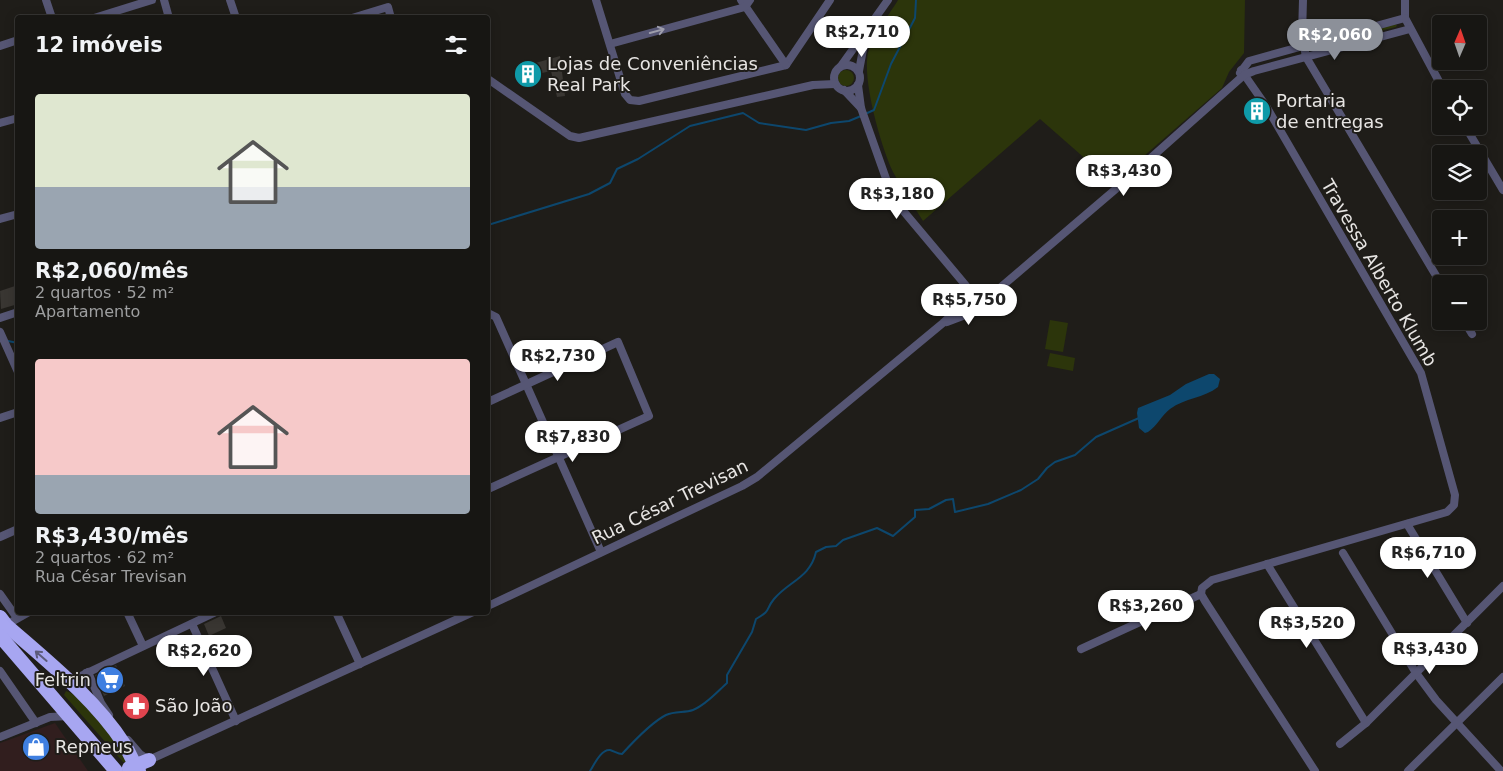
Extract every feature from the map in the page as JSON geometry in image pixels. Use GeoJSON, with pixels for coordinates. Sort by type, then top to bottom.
{"type":"FeatureCollection","features":[{"type":"Feature","properties":{"kind":"highway"},"geometry":{"type":"LineString","coordinates":[[6,624],[70,681],[114,732],[127,767]]}},
{"type":"Feature","properties":{"kind":"highway"},"geometry":{"type":"LineString","coordinates":[[6,624],[55,700],[72,718],[127,767]]}},
{"type":"Feature","properties":{"kind":"highway"},"geometry":{"type":"LineString","coordinates":[[55,700],[70,681]]}},
{"type":"Feature","properties":{"kind":"street"},"geometry":{"type":"LineString","coordinates":[[46,0],[51,15]]}},
{"type":"Feature","properties":{"kind":"street"},"geometry":{"type":"LineString","coordinates":[[104,15],[152,0]]}},
{"type":"Feature","properties":{"kind":"street"},"geometry":{"type":"LineString","coordinates":[[164,0],[168,15]]}},
{"type":"Feature","properties":{"kind":"street"},"geometry":{"type":"LineString","coordinates":[[230,0],[235,15]]}},
{"type":"Feature","properties":{"kind":"street"},"geometry":{"type":"LineString","coordinates":[[596,0],[625,94],[630,100],[639,101],[786,65],[830,0]]}},
{"type":"Feature","properties":{"kind":"street"},"geometry":{"type":"LineString","coordinates":[[813,85],[834,74],[888,0]]}},
{"type":"Feature","properties":{"kind":"street"},"geometry":{"type":"LineString","coordinates":[[1303,0],[1303,46],[1306,57],[1437,275]]}},
{"type":"Feature","properties":{"kind":"street"},"geometry":{"type":"LineString","coordinates":[[1405,0],[1405,18],[1438,80]]}},
{"type":"Feature","properties":{"kind":"street"},"geometry":{"type":"LineString","coordinates":[[610,44],[746,2],[786,65]]}},
{"type":"Feature","properties":{"kind":"street"},"geometry":{"type":"LineString","coordinates":[[361,15],[388,6],[390,15]]}},
{"type":"Feature","properties":{"kind":"street"},"geometry":{"type":"LineString","coordinates":[[1241,75],[1249,61],[1405,18]]}},
{"type":"Feature","properties":{"kind":"street"},"geometry":{"type":"LineString","coordinates":[[1241,75],[1410,30]]}},
{"type":"Feature","properties":{"kind":"street"},"geometry":{"type":"LineString","coordinates":[[866,32],[858,85],[861,108],[889,188],[900,207],[979,301]]}},
{"type":"Feature","properties":{"kind":"street"},"geometry":{"type":"LineString","coordinates":[[0,46],[15,41]]}},
{"type":"Feature","properties":{"kind":"street"},"geometry":{"type":"LineString","coordinates":[[841,66],[852,65],[859,72]]}},
{"type":"Feature","properties":{"kind":"street"},"geometry":{"type":"LineString","coordinates":[[834,74],[836,84]]}},
{"type":"Feature","properties":{"kind":"street","name":"Rua César Trevisan"},"geometry":{"type":"LineString","coordinates":[[490,605],[757,478],[960,307],[979,301],[992,293],[1117,188],[1241,75]]}},
{"type":"Feature","properties":{"kind":"street","name":"Travessa Alberto Klumb"},"geometry":{"type":"LineString","coordinates":[[1241,75],[1266,106],[1421,372],[1455,495],[1454,505],[1447,512],[1407,524]]}},
{"type":"Feature","properties":{"kind":"street"},"geometry":{"type":"LineString","coordinates":[[490,80],[570,136],[579,138],[813,85],[836,84],[861,108]]}},
{"type":"Feature","properties":{"kind":"street"},"geometry":{"type":"LineString","coordinates":[[844,90],[849,91],[858,85]]}},
{"type":"Feature","properties":{"kind":"street"},"geometry":{"type":"LineString","coordinates":[[0,123],[15,119]]}},
{"type":"Feature","properties":{"kind":"street"},"geometry":{"type":"LineString","coordinates":[[1469,135],[1503,190]]}},
{"type":"Feature","properties":{"kind":"street"},"geometry":{"type":"LineString","coordinates":[[0,219],[15,215]]}},
{"type":"Feature","properties":{"kind":"street"},"geometry":{"type":"LineString","coordinates":[[0,318],[15,313]]}},
{"type":"Feature","properties":{"kind":"street"},"geometry":{"type":"LineString","coordinates":[[490,314],[496,317],[601,552]]}},
{"type":"Feature","properties":{"kind":"street"},"geometry":{"type":"LineString","coordinates":[[1470,330],[1472,334]]}},
{"type":"Feature","properties":{"kind":"street"},"geometry":{"type":"LineString","coordinates":[[0,332],[15,365]]}},
{"type":"Feature","properties":{"kind":"street"},"geometry":{"type":"LineString","coordinates":[[490,401],[618,342],[649,416],[490,488]]}},
{"type":"Feature","properties":{"kind":"street"},"geometry":{"type":"LineString","coordinates":[[0,418],[15,413]]}},
{"type":"Feature","properties":{"kind":"street"},"geometry":{"type":"LineString","coordinates":[[1081,650],[1201,594],[1205,584],[1212,580],[1407,524],[1467,623]]}},
{"type":"Feature","properties":{"kind":"street"},"geometry":{"type":"LineString","coordinates":[[0,537],[15,530]]}},
{"type":"Feature","properties":{"kind":"street"},"geometry":{"type":"LineString","coordinates":[[1342,553],[1416,673],[1436,700],[1500,771]]}},
{"type":"Feature","properties":{"kind":"street"},"geometry":{"type":"LineString","coordinates":[[1267,564],[1366,723]]}},
{"type":"Feature","properties":{"kind":"street"},"geometry":{"type":"LineString","coordinates":[[1340,744],[1366,723],[1503,586]]}},
{"type":"Feature","properties":{"kind":"street"},"geometry":{"type":"LineString","coordinates":[[0,594],[6,624],[23,615]]}},
{"type":"Feature","properties":{"kind":"street"},"geometry":{"type":"LineString","coordinates":[[1201,594],[1315,771]]}},
{"type":"Feature","properties":{"kind":"street"},"geometry":{"type":"LineString","coordinates":[[128,615],[143,646]]}},
{"type":"Feature","properties":{"kind":"street"},"geometry":{"type":"LineString","coordinates":[[70,681],[210,615]]}},
{"type":"Feature","properties":{"kind":"street"},"geometry":{"type":"LineString","coordinates":[[337,615],[360,664]]}},
{"type":"Feature","properties":{"kind":"street"},"geometry":{"type":"LineString","coordinates":[[127,767],[236,721],[466,615]]}},
{"type":"Feature","properties":{"kind":"street"},"geometry":{"type":"LineString","coordinates":[[192,624],[236,721]]}},
{"type":"Feature","properties":{"kind":"street"},"geometry":{"type":"LineString","coordinates":[[0,671],[36,723]]}},
{"type":"Feature","properties":{"kind":"street"},"geometry":{"type":"LineString","coordinates":[[81,694],[86,672]]}},
{"type":"Feature","properties":{"kind":"street"},"geometry":{"type":"LineString","coordinates":[[86,672],[117,727],[140,754],[127,767]]}},
{"type":"Feature","properties":{"kind":"street"},"geometry":{"type":"LineString","coordinates":[[1408,771],[1503,678]]}},
{"type":"Feature","properties":{"kind":"street"},"geometry":{"type":"LineString","coordinates":[[50,717],[55,700]]}},
{"type":"Feature","properties":{"kind":"street"},"geometry":{"type":"LineString","coordinates":[[0,737],[50,717],[68,715],[72,718]]}},
{"type":"Feature","properties":{"kind":"shaded area","name":"Repneus"},"geometry":{"type":"Polygon","coordinates":[[[55,723],[88,771],[0,771],[0,743],[55,723]]]}},
{"type":"Feature","properties":{"kind":"green space"},"geometry":{"type":"Polygon","coordinates":[[[898,0],[1245,0],[1244,53],[1229,72],[1222,88],[1113,183],[1040,119],[923,221],[896,178],[888,161],[878,130],[868,79],[867,65],[870,46],[898,0]]]}},
{"type":"Feature","properties":{"kind":"green space"},"geometry":{"type":"Polygon","coordinates":[[[1394,24],[1397,25],[1396,27],[1309,49],[1394,24]]]}},
{"type":"Feature","properties":{"kind":"green space"},"geometry":{"type":"Polygon","coordinates":[[[843,70],[849,70],[854,75],[852,84],[843,86],[838,81],[838,75],[843,70]]]}},
{"type":"Feature","properties":{"kind":"green space"},"geometry":{"type":"Polygon","coordinates":[[[1050,320],[1068,323],[1063,352],[1045,349],[1050,320]]]}},
{"type":"Feature","properties":{"kind":"green space"},"geometry":{"type":"Polygon","coordinates":[[[1050,353],[1075,358],[1073,371],[1047,366],[1050,353]]]}},
{"type":"Feature","properties":{"kind":"green space"},"geometry":{"type":"Polygon","coordinates":[[[66,691],[81,701],[98,720],[128,756],[126,762],[123,762],[64,695],[66,691]]]}},
{"type":"Feature","properties":{"kind":"water"},"geometry":{"type":"Polygon","coordinates":[[[1209,374],[1214,374],[1220,379],[1218,387],[1213,391],[1176,405],[1164,414],[1148,432],[1145,433],[1139,428],[1138,408],[1170,395],[1186,384],[1209,374]]]}},
{"type":"Feature","properties":{"kind":"building","name":"Lojas de Conveniências Real Park"},"geometry":{"type":"Polygon","coordinates":[[[560,56],[565,96],[557,97],[551,71],[520,78],[518,68],[560,56]]]}},
{"type":"Feature","properties":{"kind":"building"},"geometry":{"type":"Polygon","coordinates":[[[15,286],[15,305],[1,309],[0,291],[15,286]]]}},
{"type":"Feature","properties":{"kind":"building"},"geometry":{"type":"Polygon","coordinates":[[[221,616],[226,628],[209,636],[204,624],[221,616]]]}},
{"type":"Feature","properties":{"kind":"building","name":"Feltrin"},"geometry":{"type":"Polygon","coordinates":[[[116,665],[125,686],[104,696],[95,675],[116,665]]]}},
{"type":"Feature","properties":{"kind":"waterway"},"geometry":{"type":"LineString","coordinates":[[865,114],[874,110],[891,64],[915,18],[916,0]]}},
{"type":"Feature","properties":{"kind":"waterway"},"geometry":{"type":"LineString","coordinates":[[490,224],[589,194],[610,183],[617,169],[638,159],[690,126],[743,113],[759,123],[806,130],[831,123],[849,121],[861,116]]}},
{"type":"Feature","properties":{"kind":"waterway"},"geometry":{"type":"LineString","coordinates":[[8,341],[15,342]]}},
{"type":"Feature","properties":{"kind":"waterway"},"geometry":{"type":"LineString","coordinates":[[590,771],[598,758],[607,750],[622,754],[655,722],[669,714],[698,708],[727,683],[727,675],[752,632],[756,619],[766,612],[780,593],[804,574],[813,561],[816,552],[826,547],[836,546],[843,540],[877,528],[893,536],[915,517],[915,510],[929,509],[946,500],[953,499],[955,512],[988,504],[1021,490],[1038,479],[1055,462],[1075,455],[1096,437],[1139,418]]}},
{"type":"Feature","properties":{"kind":"place","name":"Lojas de Conveniências Real Park"},"geometry":{"type":"Point","coordinates":[528,74]}},
{"type":"Feature","properties":{"kind":"place","name":"Portaria de entregas"},"geometry":{"type":"Point","coordinates":[1257,111]}},
{"type":"Feature","properties":{"kind":"place","name":"Feltrin"},"geometry":{"type":"Point","coordinates":[110,680]}},
{"type":"Feature","properties":{"kind":"place","name":"São João"},"geometry":{"type":"Point","coordinates":[136,706]}},
{"type":"Feature","properties":{"kind":"place","name":"Repneus"},"geometry":{"type":"Point","coordinates":[36,747]}}]}
